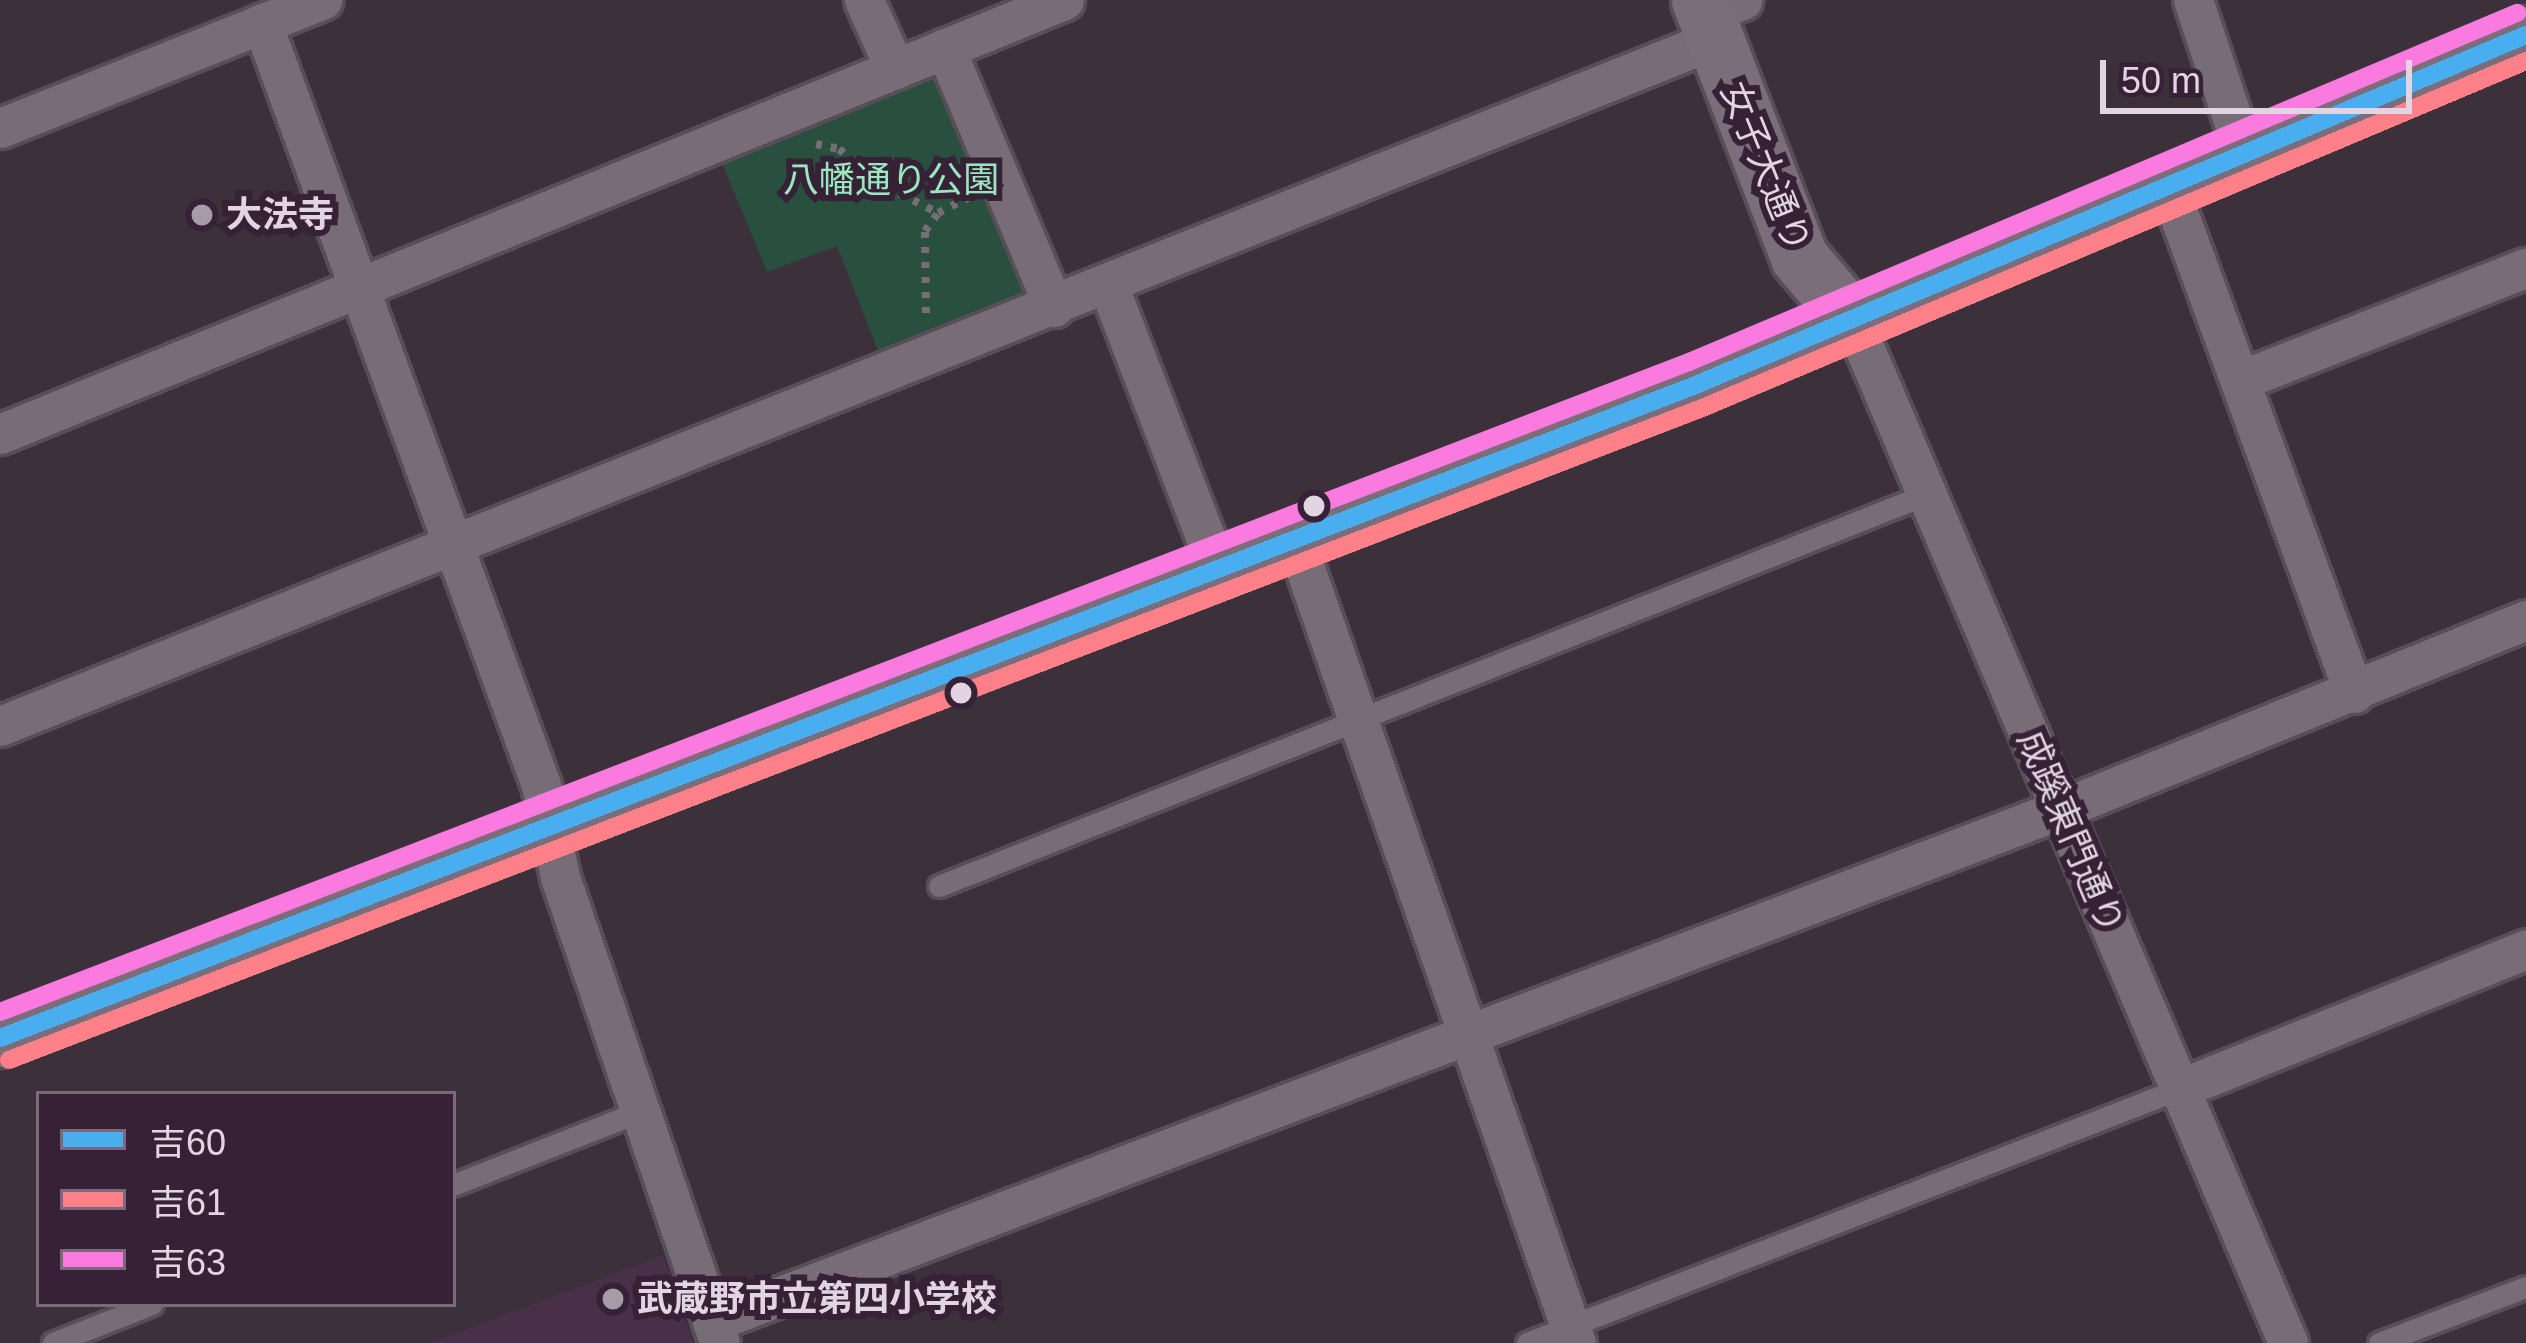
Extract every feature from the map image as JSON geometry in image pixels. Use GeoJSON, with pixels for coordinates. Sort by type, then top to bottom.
{"type":"FeatureCollection","features":[{"type":"Feature","properties":{"kind":"main road","name":"女子大通り"},"geometry":{"type":"LineString","coordinates":[[1715,13],[1799,257],[1852,321]]}},
{"type":"Feature","properties":{"kind":"main road"},"geometry":{"type":"LineString","coordinates":[[0,1038],[1852,321],[2526,35]]}},
{"type":"Feature","properties":{"kind":"street"},"geometry":{"type":"LineString","coordinates":[[0,128],[322,0]]}},
{"type":"Feature","properties":{"kind":"street"},"geometry":{"type":"LineString","coordinates":[[864,0],[895,69]]}},
{"type":"Feature","properties":{"kind":"street"},"geometry":{"type":"LineString","coordinates":[[0,434],[1064,0]]}},
{"type":"Feature","properties":{"kind":"street"},"geometry":{"type":"LineString","coordinates":[[2193,0],[2244,154]]}},
{"type":"Feature","properties":{"kind":"street"},"geometry":{"type":"LineString","coordinates":[[0,726],[1108,285],[1715,13]]}},
{"type":"Feature","properties":{"kind":"street"},"geometry":{"type":"LineString","coordinates":[[262,23],[550,827],[716,1332],[2061,809],[2526,620]]}},
{"type":"Feature","properties":{"kind":"street"},"geometry":{"type":"LineString","coordinates":[[945,48],[1054,307]]}},
{"type":"Feature","properties":{"kind":"street"},"geometry":{"type":"LineString","coordinates":[[2168,185],[2354,692]]}},
{"type":"Feature","properties":{"kind":"street"},"geometry":{"type":"LineString","coordinates":[[2240,380],[2526,268]]}},
{"type":"Feature","properties":{"kind":"street"},"geometry":{"type":"LineString","coordinates":[[1108,285],[1216,565]]}},
{"type":"Feature","properties":{"kind":"street","name":"成蹊東門通り"},"geometry":{"type":"LineString","coordinates":[[1852,321],[2288,1343]]}},
{"type":"Feature","properties":{"kind":"street"},"geometry":{"type":"LineString","coordinates":[[1294,537],[1574,1335]]}},
{"type":"Feature","properties":{"kind":"street"},"geometry":{"type":"LineString","coordinates":[[2181,1088],[2526,949]]}},
{"type":"Feature","properties":{"kind":"lane"},"geometry":{"type":"LineString","coordinates":[[939,886],[1927,494]]}},
{"type":"Feature","properties":{"kind":"lane"},"geometry":{"type":"LineString","coordinates":[[1527,1343],[1574,1335],[2181,1088]]}},
{"type":"Feature","properties":{"kind":"lane"},"geometry":{"type":"LineString","coordinates":[[456,1184],[641,1111]]}},
{"type":"Feature","properties":{"kind":"lane"},"geometry":{"type":"LineString","coordinates":[[2378,1343],[2526,1287]]}},
{"type":"Feature","properties":{"kind":"lane"},"geometry":{"type":"LineString","coordinates":[[53,1343],[144,1307]]}},
{"type":"Feature","properties":{"kind":"path"},"geometry":{"type":"LineString","coordinates":[[792,111],[817,144],[839,149],[873,180],[938,213],[925,231],[931,357]]}},
{"type":"Feature","properties":{"kind":"shaded area","name":"武蔵野市立第四小学校"},"geometry":{"type":"Polygon","coordinates":[[[663,1255],[693,1343],[431,1343],[663,1255]]]}},
{"type":"Feature","properties":{"kind":"green space","name":"八幡通り公園"},"geometry":{"type":"Polygon","coordinates":[[[935,74],[1026,281],[1017,307],[882,361],[837,246],[767,272],[720,158],[935,74]]]}},
{"type":"Feature","properties":{"kind":"transit line","name":"吉63"},"geometry":{"type":"LineString","coordinates":[[0,1012],[1689,362],[2517,13]]}},
{"type":"Feature","properties":{"kind":"transit line","name":"吉60"},"geometry":{"type":"LineString","coordinates":[[0,1038],[1698,384],[2526,35]]}},
{"type":"Feature","properties":{"kind":"transit line","name":"吉61"},"geometry":{"type":"LineString","coordinates":[[9,1060],[1707,406],[2526,61]]}},
{"type":"Feature","properties":{"kind":"place","name":"大法寺"},"geometry":{"type":"Point","coordinates":[202,215]}},
{"type":"Feature","properties":{"kind":"place","name":"武蔵野市立第四小学校"},"geometry":{"type":"Point","coordinates":[613,1299]}}]}
